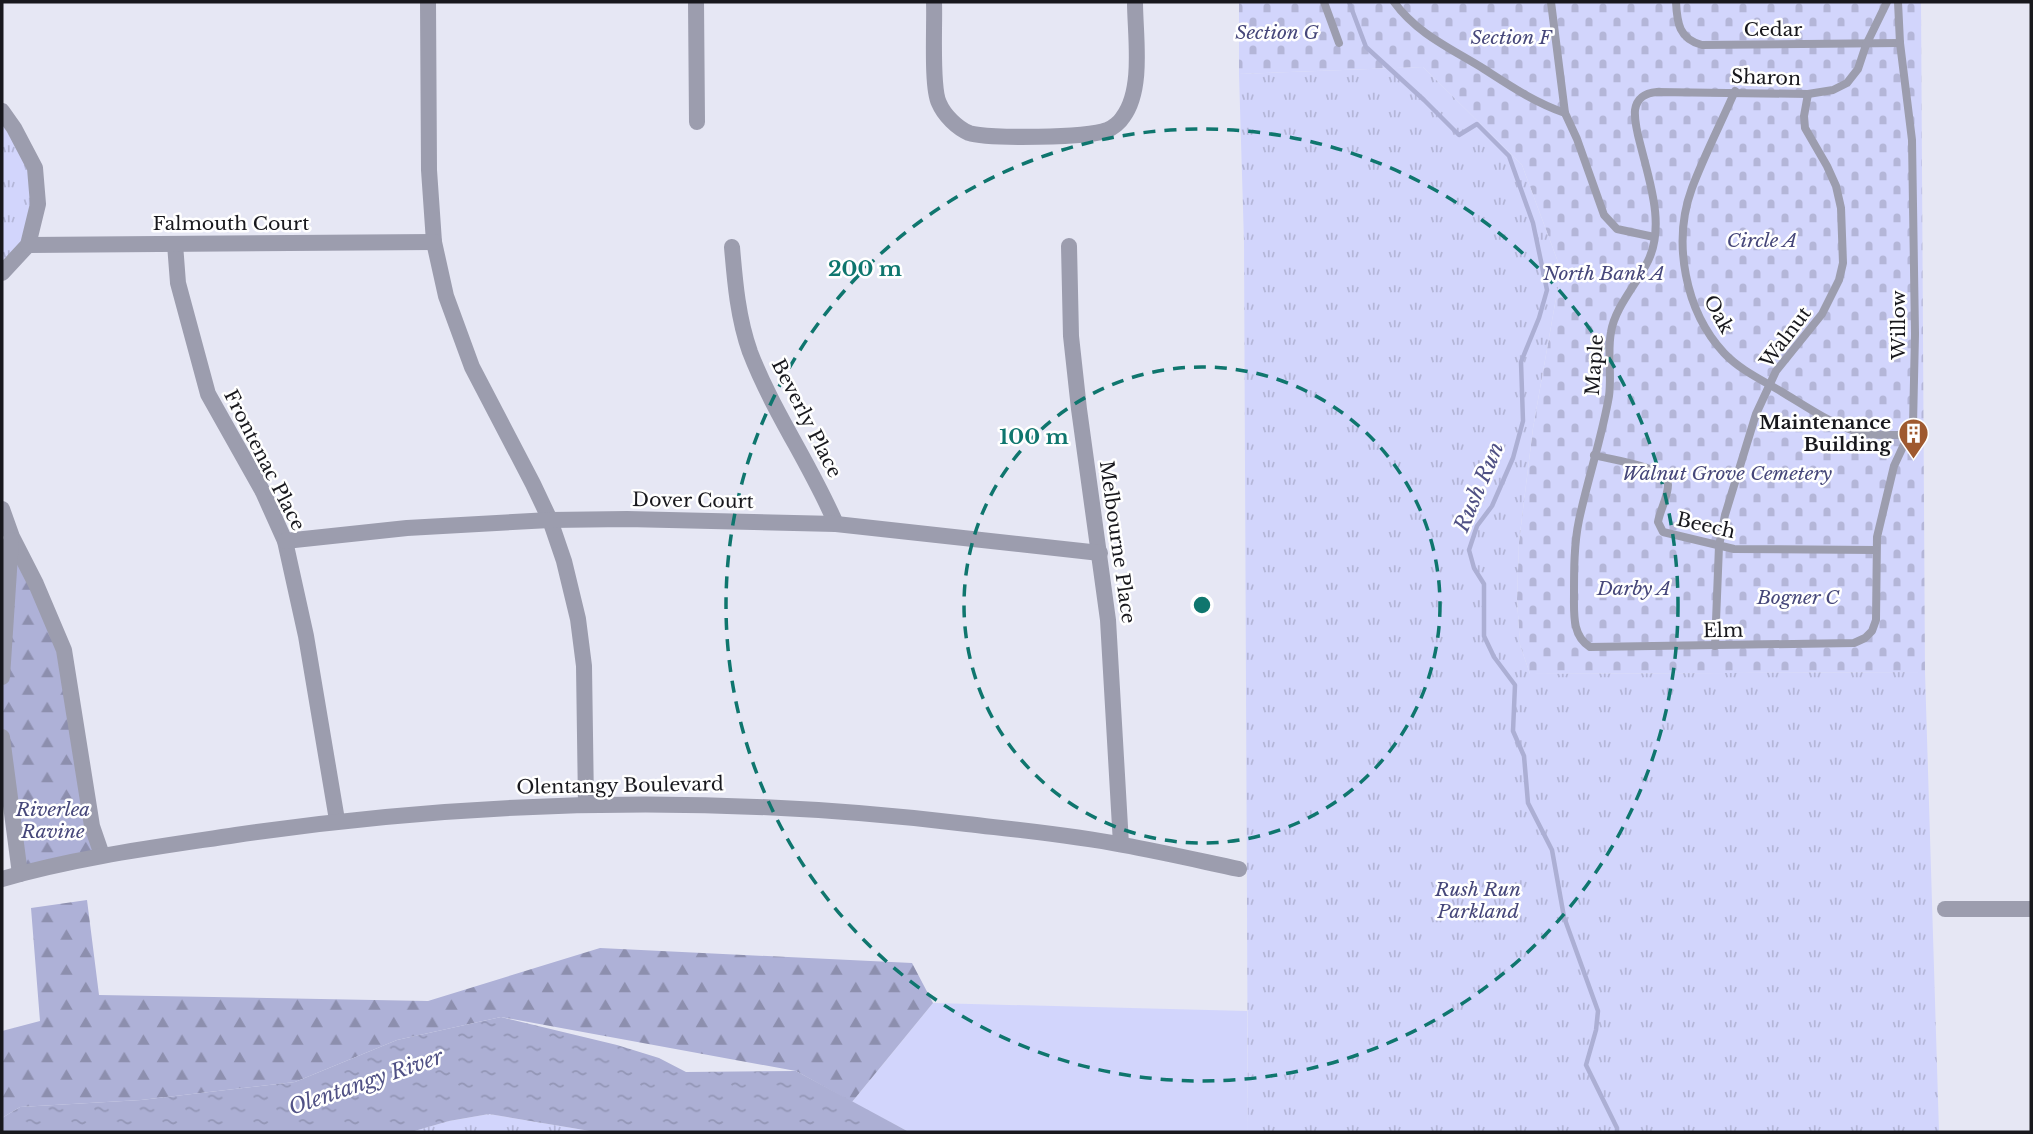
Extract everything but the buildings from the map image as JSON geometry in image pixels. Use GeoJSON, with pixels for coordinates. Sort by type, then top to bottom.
{"type":"FeatureCollection","features":[{"type":"Feature","properties":{"kind":"street"},"geometry":{"type":"LineString","coordinates":[[428,2],[429,170],[434,242],[446,296],[472,367],[550,520],[564,561],[578,619],[584,666],[586,804]]}},
{"type":"Feature","properties":{"kind":"street"},"geometry":{"type":"LineString","coordinates":[[696,2],[697,122]]}},
{"type":"Feature","properties":{"kind":"street"},"geometry":{"type":"LineString","coordinates":[[934,2],[938,102],[951,121],[967,132],[986,137],[1106,131],[1121,120],[1132,104],[1136,86],[1135,2]]}},
{"type":"Feature","properties":{"kind":"street"},"geometry":{"type":"LineString","coordinates":[[2,111],[35,168],[38,204],[28,245],[2,274]]}},
{"type":"Feature","properties":{"kind":"street","name":"Falmouth Court"},"geometry":{"type":"LineString","coordinates":[[28,245],[434,242]]}},
{"type":"Feature","properties":{"kind":"street","name":"Frontenac Place"},"geometry":{"type":"LineString","coordinates":[[175,244],[178,283],[208,394],[262,492],[285,541],[302,614],[337,820]]}},
{"type":"Feature","properties":{"kind":"street","name":"Melbourne Place"},"geometry":{"type":"LineString","coordinates":[[1069,246],[1071,337],[1076,385],[1108,620],[1121,844]]}},
{"type":"Feature","properties":{"kind":"street","name":"Beverly Place"},"geometry":{"type":"LineString","coordinates":[[732,247],[740,318],[750,351],[765,388],[821,489],[836,524]]}},
{"type":"Feature","properties":{"kind":"street"},"geometry":{"type":"LineString","coordinates":[[2,509],[12,537],[36,584],[64,650],[92,826],[102,855]]}},
{"type":"Feature","properties":{"kind":"street","name":"Dover Court"},"geometry":{"type":"LineString","coordinates":[[285,541],[407,528],[550,520],[627,519],[836,524],[1100,553]]}},
{"type":"Feature","properties":{"kind":"street"},"geometry":{"type":"LineString","coordinates":[[2,677],[12,537]]}},
{"type":"Feature","properties":{"kind":"street"},"geometry":{"type":"LineString","coordinates":[[2,737],[20,874]]}},
{"type":"Feature","properties":{"kind":"street","name":"Olentangy Boulevard"},"geometry":{"type":"LineString","coordinates":[[2,879],[102,855],[337,820],[586,804],[694,804],[933,819],[1121,844],[1239,869]]}},
{"type":"Feature","properties":{"kind":"street"},"geometry":{"type":"LineString","coordinates":[[1945,909],[2031,909]]}},
{"type":"Feature","properties":{"kind":"lane"},"geometry":{"type":"LineString","coordinates":[[1324,2],[1339,43]]}},
{"type":"Feature","properties":{"kind":"lane"},"geometry":{"type":"LineString","coordinates":[[1394,2],[1417,28],[1434,40],[1533,101],[1565,113]]}},
{"type":"Feature","properties":{"kind":"lane"},"geometry":{"type":"LineString","coordinates":[[1551,2],[1565,113],[1604,215],[1618,229],[1654,237]]}},
{"type":"Feature","properties":{"kind":"lane","name":"Cedar"},"geometry":{"type":"LineString","coordinates":[[1675,2],[1680,30],[1692,42],[1702,45],[1900,43]]}},
{"type":"Feature","properties":{"kind":"lane","name":"Sharon"},"geometry":{"type":"LineString","coordinates":[[1640,98],[1646,93],[1657,92],[1808,94],[1833,90],[1847,83],[1858,69],[1866,45],[1887,2]]}},
{"type":"Feature","properties":{"kind":"lane","name":"Willow"},"geometry":{"type":"LineString","coordinates":[[1865,638],[1872,631],[1876,620],[1875,550],[1884,503],[1894,466],[1913,425],[1915,334],[1912,140],[1900,43],[1898,2]]}},
{"type":"Feature","properties":{"kind":"lane","name":"Oak"},"geometry":{"type":"LineString","coordinates":[[1735,91],[1692,188],[1682,235],[1685,271],[1692,296],[1710,335],[1738,366],[1859,433],[1910,435]]}},
{"type":"Feature","properties":{"kind":"lane","name":"Walnut"},"geometry":{"type":"LineString","coordinates":[[1715,646],[1719,545],[1756,414],[1787,355],[1822,314],[1836,288],[1843,263],[1841,208],[1836,186],[1805,128],[1808,94]]}},
{"type":"Feature","properties":{"kind":"lane","name":"Maple"},"geometry":{"type":"LineString","coordinates":[[1583,642],[1574,615],[1575,547],[1608,399],[1612,375],[1611,332],[1617,315],[1650,257],[1654,237],[1656,217],[1653,197],[1636,125],[1635,110],[1640,98]]}},
{"type":"Feature","properties":{"kind":"lane","name":"Beech"},"geometry":{"type":"LineString","coordinates":[[1594,455],[1646,468],[1664,476],[1668,489],[1659,516],[1659,528],[1663,532],[1719,545],[1764,551],[1875,550]]}},
{"type":"Feature","properties":{"kind":"lane","name":"Elm"},"geometry":{"type":"LineString","coordinates":[[1583,642],[1590,647],[1614,648],[1854,643],[1865,638]]}},
{"type":"Feature","properties":{"kind":"green space","name":"Walnut Grove Cemetery"},"geometry":{"type":"Polygon","coordinates":[[[1239,2],[1921,2],[1925,672],[1530,674],[1520,645],[1517,599],[1519,542],[1533,428],[1561,270],[1522,165],[1423,67],[1239,74],[1239,2]]]}},
{"type":"Feature","properties":{"kind":"green space","name":"Rush Run Parkland"},"geometry":{"type":"Polygon","coordinates":[[[1423,67],[1522,165],[1561,270],[1533,428],[1519,542],[1517,599],[1520,645],[1530,674],[1925,672],[1939,1132],[1248,1132],[1244,242],[1239,74],[1423,67]]]}},
{"type":"Feature","properties":{"kind":"green space"},"geometry":{"type":"Polygon","coordinates":[[[2,113],[35,168],[28,245],[2,272],[2,113]]]}},
{"type":"Feature","properties":{"kind":"green space","name":"Riverlea Ravine"},"geometry":{"type":"Polygon","coordinates":[[[12,537],[64,650],[102,855],[20,874],[2,738],[2,677],[12,537]]]}},
{"type":"Feature","properties":{"kind":"green space"},"geometry":{"type":"Polygon","coordinates":[[[87,900],[99,995],[428,1001],[600,948],[912,963],[933,1003],[852,1102],[796,1071],[501,1017],[397,1040],[295,1082],[141,1100],[20,1107],[2,1118],[2,1031],[40,1021],[31,908],[87,900]]]}},
{"type":"Feature","properties":{"kind":"green space"},"geometry":{"type":"Polygon","coordinates":[[[933,1003],[1247,1011],[1248,1132],[909,1132],[852,1102],[933,1003]]]}},
{"type":"Feature","properties":{"kind":"green space"},"geometry":{"type":"Polygon","coordinates":[[[489,1114],[596,1132],[411,1132],[449,1121],[489,1114]]]}},
{"type":"Feature","properties":{"kind":"water","name":"Olentangy River"},"geometry":{"type":"Polygon","coordinates":[[[501,1017],[617,1045],[659,1058],[686,1072],[796,1071],[909,1132],[596,1132],[489,1114],[449,1121],[411,1132],[2,1132],[2,1118],[20,1107],[141,1100],[295,1082],[397,1040],[501,1017]]]}},
{"type":"Feature","properties":{"kind":"waterway","name":"Rush Run"},"geometry":{"type":"LineString","coordinates":[[1349,2],[1366,47],[1459,135],[1477,124],[1509,156],[1533,223],[1547,290],[1521,362],[1523,421],[1513,458],[1492,506],[1477,526],[1469,550],[1474,568],[1484,584],[1484,636],[1494,657],[1515,685],[1513,731],[1524,756],[1528,803],[1552,850],[1564,917],[1598,1011],[1596,1030],[1586,1065],[1617,1132]]}},
{"type":"Feature","properties":{"kind":"place","name":"Maintenance Building"},"geometry":{"type":"Point","coordinates":[1914,460]}},
{"type":"Feature","properties":{"kind":"park label","name":"Section G"},"geometry":{"type":"Point","coordinates":[1277,32]}},
{"type":"Feature","properties":{"kind":"park label","name":"Section F"},"geometry":{"type":"Point","coordinates":[1511,37]}},
{"type":"Feature","properties":{"kind":"park label","name":"Circle A"},"geometry":{"type":"Point","coordinates":[1762,240]}},
{"type":"Feature","properties":{"kind":"park label","name":"North Bank A"},"geometry":{"type":"Point","coordinates":[1604,273]}},
{"type":"Feature","properties":{"kind":"park label","name":"Darby A"},"geometry":{"type":"Point","coordinates":[1634,588]}},
{"type":"Feature","properties":{"kind":"park label","name":"Bogner C"},"geometry":{"type":"Point","coordinates":[1798,597]}}]}
